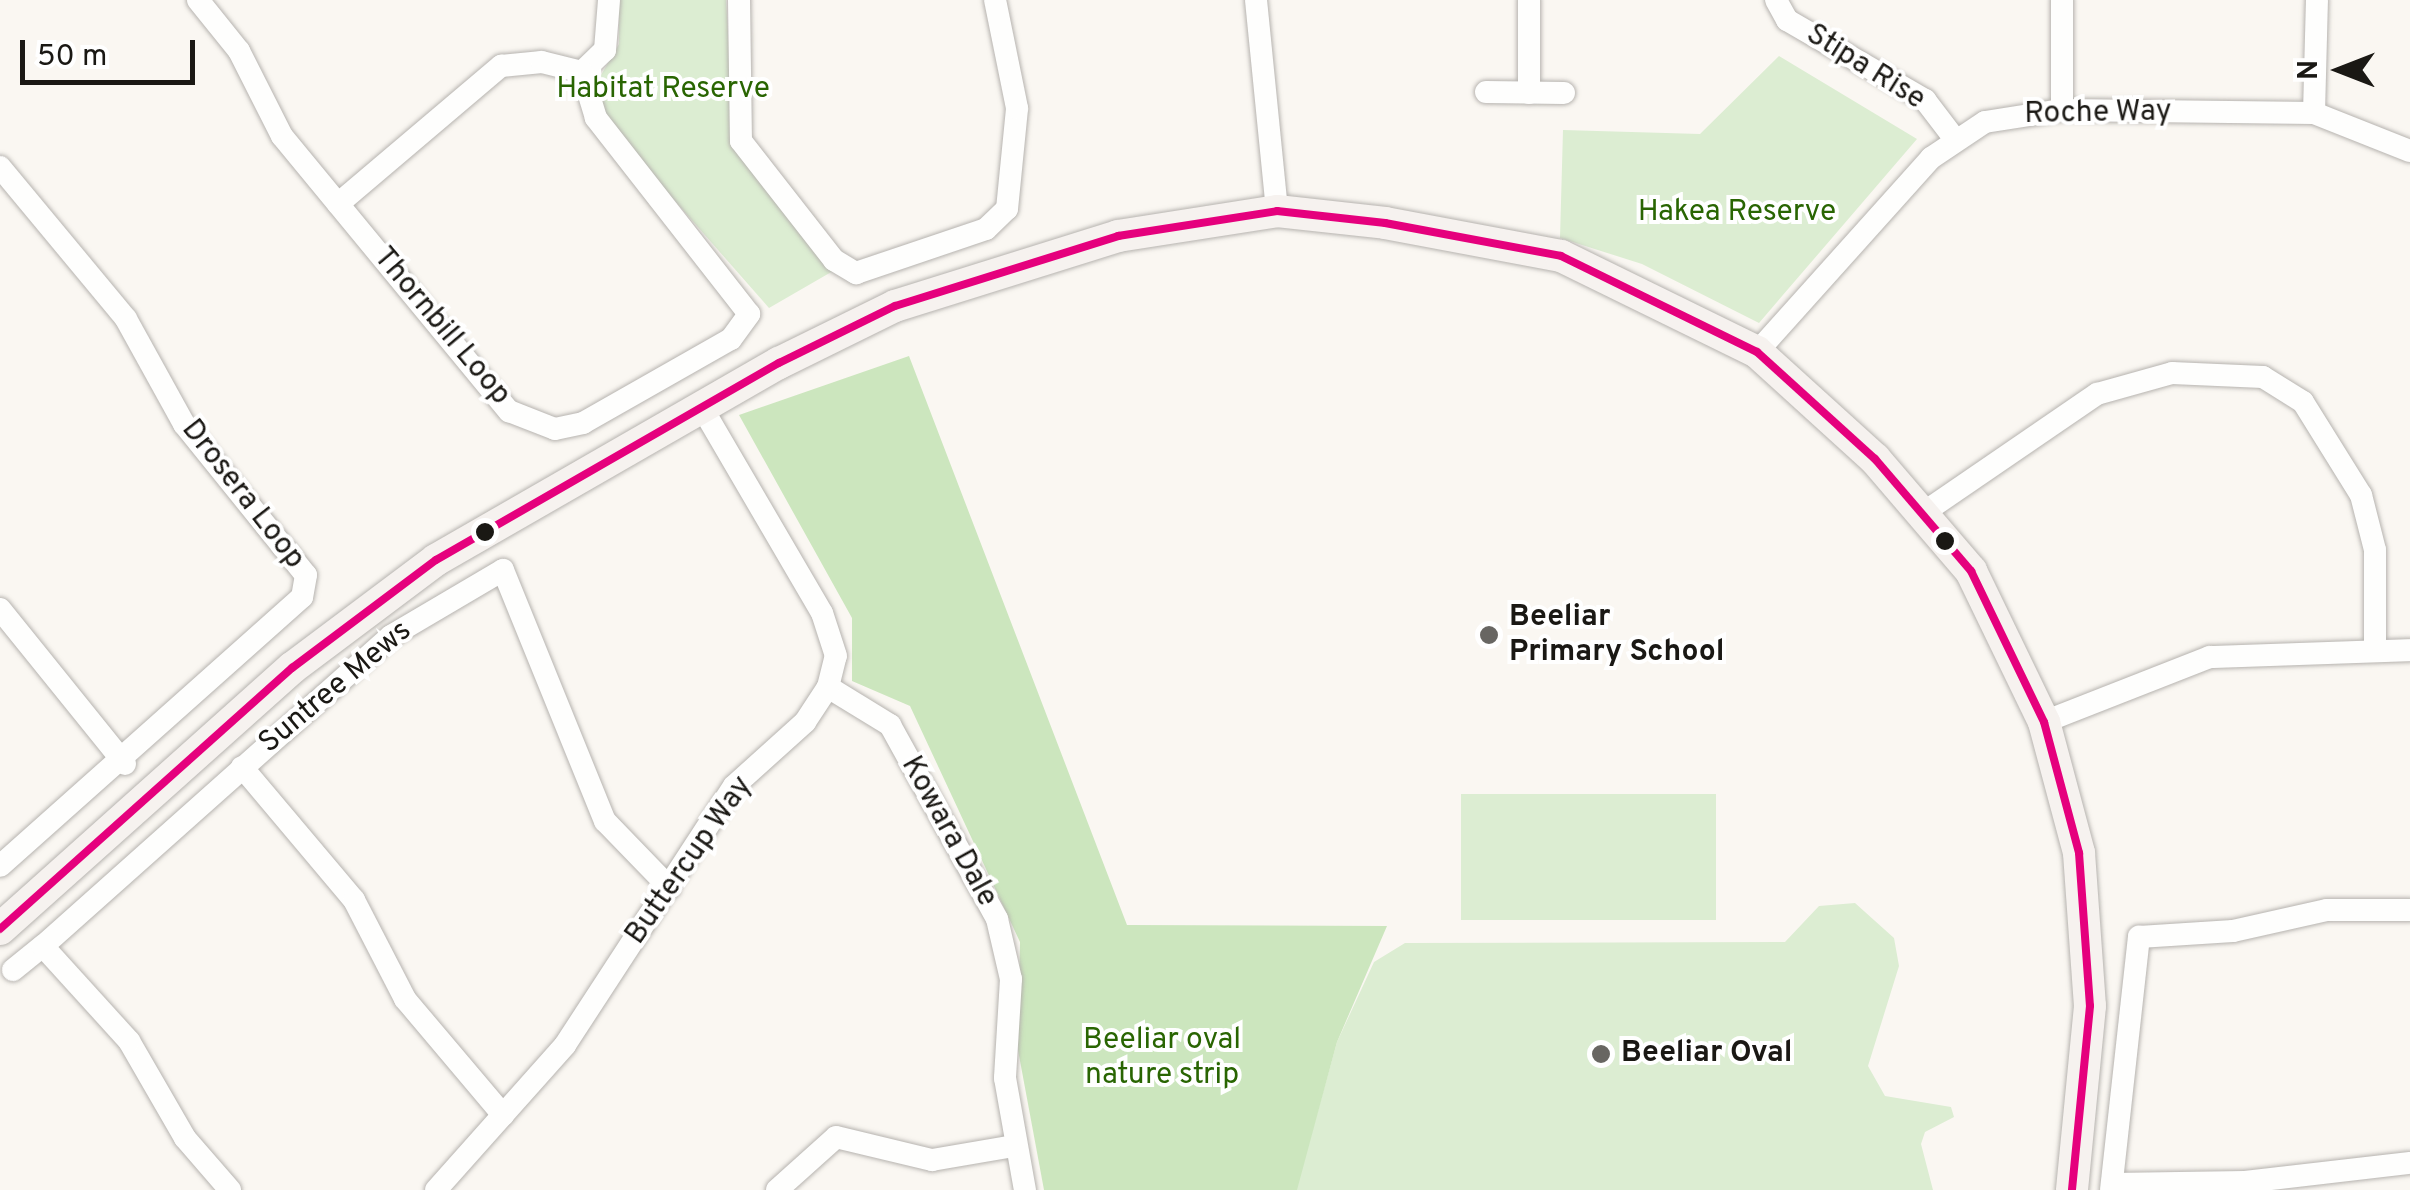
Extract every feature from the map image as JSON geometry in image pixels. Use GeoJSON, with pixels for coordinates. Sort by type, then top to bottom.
{"type":"FeatureCollection","features":[{"type":"Feature","properties":{"kind":"street","name":"Thornbill Loop"},"geometry":{"type":"LineString","coordinates":[[198,0],[238,51],[282,136],[509,410],[544,429],[583,424],[732,339],[749,314],[604,132],[582,72]]}},
{"type":"Feature","properties":{"kind":"street"},"geometry":{"type":"LineString","coordinates":[[338,204],[502,66],[542,62],[582,72],[605,50],[608,0]]}},
{"type":"Feature","properties":{"kind":"street"},"geometry":{"type":"LineString","coordinates":[[739,0],[741,141],[834,260],[856,273],[986,230],[1007,209],[1017,108],[995,0]]}},
{"type":"Feature","properties":{"kind":"street"},"geometry":{"type":"LineString","coordinates":[[1256,0],[1277,211]]}},
{"type":"Feature","properties":{"kind":"street"},"geometry":{"type":"LineString","coordinates":[[1529,0],[1529,93]]}},
{"type":"Feature","properties":{"kind":"street","name":"Stipa Rise"},"geometry":{"type":"LineString","coordinates":[[1776,0],[1787,20],[1925,100],[1954,138]]}},
{"type":"Feature","properties":{"kind":"street"},"geometry":{"type":"LineString","coordinates":[[2062,0],[2062,110]]}},
{"type":"Feature","properties":{"kind":"street"},"geometry":{"type":"LineString","coordinates":[[2314,113],[2317,0]]}},
{"type":"Feature","properties":{"kind":"street"},"geometry":{"type":"LineString","coordinates":[[1486,92],[1564,93]]}},
{"type":"Feature","properties":{"kind":"street","name":"Roche Way"},"geometry":{"type":"LineString","coordinates":[[1757,352],[1954,138],[2011,115],[2062,110],[2314,113],[2410,151]]}},
{"type":"Feature","properties":{"kind":"street","name":"Drosera Loop"},"geometry":{"type":"LineString","coordinates":[[0,167],[126,319],[184,424],[306,575],[302,597],[124,764],[0,866]]}},
{"type":"Feature","properties":{"kind":"street"},"geometry":{"type":"LineString","coordinates":[[0,929],[292,668],[436,560],[703,409],[895,306],[1118,236],[1277,211],[1527,245],[1646,292],[1757,352],[1923,513],[2000,619],[2044,722],[2066,791],[2087,919],[2090,1006],[2072,1190]]}},
{"type":"Feature","properties":{"kind":"street"},"geometry":{"type":"LineString","coordinates":[[1923,513],[2097,394],[2172,373],[2262,377],[2303,402],[2362,495],[2375,550],[2375,650]]}},
{"type":"Feature","properties":{"kind":"street"},"geometry":{"type":"LineString","coordinates":[[703,409],[822,614],[836,656],[828,688]]}},
{"type":"Feature","properties":{"kind":"street","name":"Suntree Mews"},"geometry":{"type":"LineString","coordinates":[[13,970],[391,636],[502,570],[604,821],[670,888]]}},
{"type":"Feature","properties":{"kind":"street"},"geometry":{"type":"LineString","coordinates":[[0,609],[124,764]]}},
{"type":"Feature","properties":{"kind":"street"},"geometry":{"type":"LineString","coordinates":[[2044,722],[2210,657],[2410,650]]}},
{"type":"Feature","properties":{"kind":"street","name":"Buttercup Way"},"geometry":{"type":"LineString","coordinates":[[436,1190],[566,1045],[734,786],[805,722],[828,688]]}},
{"type":"Feature","properties":{"kind":"street","name":"Kowara Dale"},"geometry":{"type":"LineString","coordinates":[[828,688],[890,725],[996,919],[1011,979],[1005,1078],[1014,1146],[1025,1190]]}},
{"type":"Feature","properties":{"kind":"street"},"geometry":{"type":"LineString","coordinates":[[242,766],[354,900],[405,999],[504,1115]]}},
{"type":"Feature","properties":{"kind":"street"},"geometry":{"type":"LineString","coordinates":[[2410,910],[2327,910],[2233,931],[2139,936],[2112,1187],[2245,1182],[2410,1163]]}},
{"type":"Feature","properties":{"kind":"street"},"geometry":{"type":"LineString","coordinates":[[43,946],[129,1041],[185,1138],[230,1190]]}},
{"type":"Feature","properties":{"kind":"street"},"geometry":{"type":"LineString","coordinates":[[776,1190],[836,1138],[932,1160],[1014,1146]]}},
{"type":"Feature","properties":{"kind":"green space","name":"Habitat Reserve"},"geometry":{"type":"Polygon","coordinates":[[[619,0],[726,0],[735,144],[833,271],[769,308],[599,110],[597,82],[619,44],[619,0]]]}},
{"type":"Feature","properties":{"kind":"green space","name":"Hakea Reserve"},"geometry":{"type":"Polygon","coordinates":[[[1779,56],[1917,139],[1759,323],[1642,264],[1560,238],[1563,130],[1700,134],[1779,56]]]}},
{"type":"Feature","properties":{"kind":"green space","name":"Beeliar oval nature strip"},"geometry":{"type":"Polygon","coordinates":[[[909,356],[1127,925],[1387,926],[1337,1042],[1297,1190],[1044,1190],[1018,1050],[1020,942],[910,706],[852,681],[852,618],[739,415],[909,356]]]}},
{"type":"Feature","properties":{"kind":"green space"},"geometry":{"type":"Polygon","coordinates":[[[1461,794],[1716,794],[1716,920],[1461,920],[1461,794]]]}},
{"type":"Feature","properties":{"kind":"green space","name":"Beeliar Oval"},"geometry":{"type":"Polygon","coordinates":[[[1855,903],[1894,938],[1899,966],[1868,1066],[1885,1096],[1951,1107],[1954,1117],[1925,1132],[1921,1144],[1933,1190],[1296,1190],[1337,1042],[1374,962],[1405,943],[1785,942],[1819,906],[1855,903]]]}},
{"type":"Feature","properties":{"kind":"transit line"},"geometry":{"type":"LineString","coordinates":[[0,929],[292,668],[436,560],[779,363],[895,306],[1118,236],[1277,211],[1385,223],[1561,256],[1757,352],[1875,459],[1971,571],[2044,722],[2079,853],[2090,1006],[2072,1190]]}},
{"type":"Feature","properties":{"kind":"place","name":"Beeliar Primary School"},"geometry":{"type":"Point","coordinates":[1489,635]}},
{"type":"Feature","properties":{"kind":"place","name":"Beeliar Oval"},"geometry":{"type":"Point","coordinates":[1601,1054]}}]}
